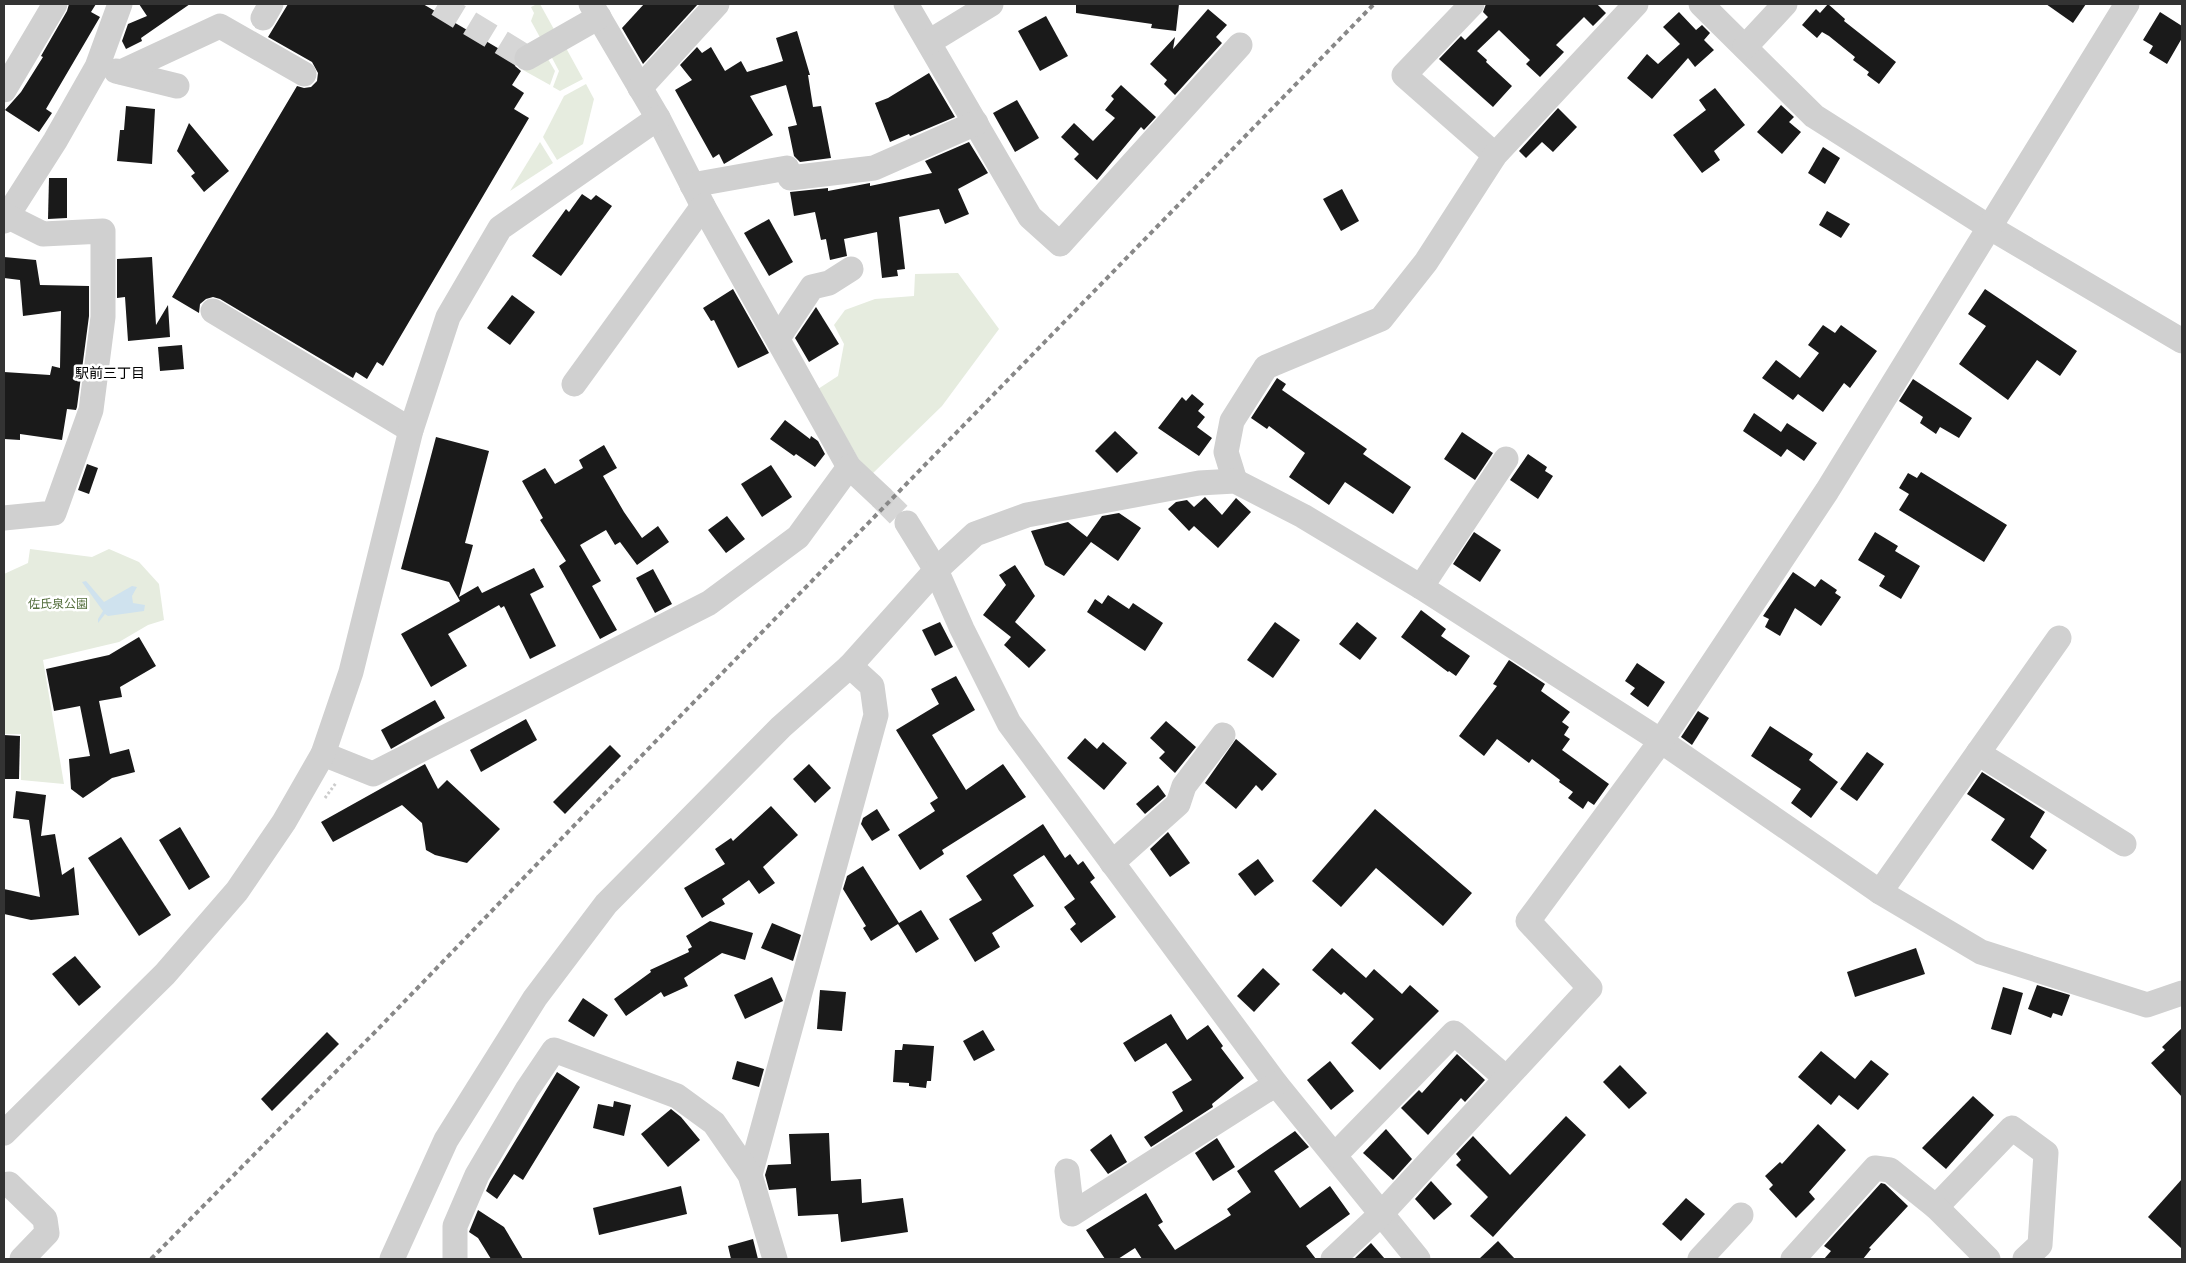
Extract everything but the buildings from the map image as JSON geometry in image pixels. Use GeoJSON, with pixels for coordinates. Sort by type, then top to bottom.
{"type":"FeatureCollection","features":[{"type":"Feature","properties":{"kind":"street"},"geometry":{"type":"LineString","coordinates":[[4,90],[55,4]]}},
{"type":"Feature","properties":{"kind":"street"},"geometry":{"type":"LineString","coordinates":[[4,518],[54,513],[91,410],[103,317],[103,231],[43,234],[5,218],[55,141],[96,67],[120,4]]}},
{"type":"Feature","properties":{"kind":"street"},"geometry":{"type":"LineString","coordinates":[[640,88],[716,4]]}},
{"type":"Feature","properties":{"kind":"street"},"geometry":{"type":"LineString","coordinates":[[906,4],[1030,217],[1060,244],[1240,46]]}},
{"type":"Feature","properties":{"kind":"street"},"geometry":{"type":"LineString","coordinates":[[929,42],[990,4]]}},
{"type":"Feature","properties":{"kind":"street"},"geometry":{"type":"LineString","coordinates":[[1472,4],[1404,74],[1495,155]]}},
{"type":"Feature","properties":{"kind":"street"},"geometry":{"type":"LineString","coordinates":[[1235,481],[1226,452],[1232,421],[1266,367],[1381,319],[1426,262],[1495,155],[1636,4]]}},
{"type":"Feature","properties":{"kind":"street"},"geometry":{"type":"LineString","coordinates":[[1701,4],[1814,116],[1989,226],[2182,341]]}},
{"type":"Feature","properties":{"kind":"street"},"geometry":{"type":"LineString","coordinates":[[1745,47],[1785,4]]}},
{"type":"Feature","properties":{"kind":"street"},"geometry":{"type":"LineString","coordinates":[[1333,1259],[1381,1214],[1590,988],[1528,921],[1661,741],[1827,491],[2127,4]]}},
{"type":"Feature","properties":{"kind":"street"},"geometry":{"type":"LineString","coordinates":[[528,58],[595,10],[658,118],[697,196],[849,467],[881,498]]}},
{"type":"Feature","properties":{"kind":"street"},"geometry":{"type":"LineString","coordinates":[[121,72],[220,26],[304,74]]}},
{"type":"Feature","properties":{"kind":"street"},"geometry":{"type":"LineString","coordinates":[[96,67],[177,86]]}},
{"type":"Feature","properties":{"kind":"street"},"geometry":{"type":"LineString","coordinates":[[4,1132],[165,974],[237,891],[284,822],[323,754],[351,672],[410,430],[448,317],[500,228],[658,118]]}},
{"type":"Feature","properties":{"kind":"street"},"geometry":{"type":"LineString","coordinates":[[574,384],[697,196],[787,168],[790,178],[874,168],[976,123]]}},
{"type":"Feature","properties":{"kind":"street"},"geometry":{"type":"LineString","coordinates":[[778,338],[812,287],[829,283],[851,268]]}},
{"type":"Feature","properties":{"kind":"street"},"geometry":{"type":"LineString","coordinates":[[213,311],[410,430]]}},
{"type":"Feature","properties":{"kind":"street"},"geometry":{"type":"LineString","coordinates":[[1421,587],[1506,459]]}},
{"type":"Feature","properties":{"kind":"street"},"geometry":{"type":"LineString","coordinates":[[323,754],[373,774],[708,603],[798,537],[849,467]]}},
{"type":"Feature","properties":{"kind":"street"},"geometry":{"type":"LineString","coordinates":[[392,1259],[446,1140],[535,998],[606,904],[781,727],[850,666],[936,570],[974,534],[1027,515],[1200,483],[1235,481],[1303,516],[1421,587],[1661,741],[1880,892],[1982,952],[2147,1005],[2182,993]]}},
{"type":"Feature","properties":{"kind":"street"},"geometry":{"type":"LineString","coordinates":[[907,523],[936,570],[962,629],[1009,723],[1276,1084],[1418,1259]]}},
{"type":"Feature","properties":{"kind":"street"},"geometry":{"type":"LineString","coordinates":[[1880,892],[2059,638]]}},
{"type":"Feature","properties":{"kind":"street"},"geometry":{"type":"LineString","coordinates":[[750,1175],[876,715],[872,686],[850,666]]}},
{"type":"Feature","properties":{"kind":"street"},"geometry":{"type":"LineString","coordinates":[[1112,863],[1178,804],[1184,786],[1223,735]]}},
{"type":"Feature","properties":{"kind":"street"},"geometry":{"type":"LineString","coordinates":[[1978,753],[2124,844]]}},
{"type":"Feature","properties":{"kind":"street"},"geometry":{"type":"LineString","coordinates":[[1335,1156],[1454,1033],[1506,1078]]}},
{"type":"Feature","properties":{"kind":"street"},"geometry":{"type":"LineString","coordinates":[[455,1259],[455,1226],[477,1175],[527,1090],[554,1050],[677,1096],[714,1123],[750,1175],[775,1259]]}},
{"type":"Feature","properties":{"kind":"street"},"geometry":{"type":"LineString","coordinates":[[1067,1171],[1072,1214],[1276,1084]]}},
{"type":"Feature","properties":{"kind":"street"},"geometry":{"type":"LineString","coordinates":[[1936,1207],[2012,1128],[2046,1153],[2040,1246],[2025,1259]]}},
{"type":"Feature","properties":{"kind":"street"},"geometry":{"type":"LineString","coordinates":[[1792,1259],[1875,1168],[1890,1170],[1936,1207],[1988,1259]]}},
{"type":"Feature","properties":{"kind":"street"},"geometry":{"type":"LineString","coordinates":[[4,1185],[9,1184],[45,1219],[47,1233],[22,1259]]}},
{"type":"Feature","properties":{"kind":"street"},"geometry":{"type":"LineString","coordinates":[[1700,1259],[1741,1215]]}},
{"type":"Feature","properties":{"kind":"green space"},"geometry":{"type":"Polygon","coordinates":[[[540,4],[556,33],[542,41],[531,21],[534,13],[531,7],[540,4]]]}},
{"type":"Feature","properties":{"kind":"green space"},"geometry":{"type":"Polygon","coordinates":[[[566,48],[583,79],[560,91],[553,87],[559,71],[551,56],[566,48]]]}},
{"type":"Feature","properties":{"kind":"green space"},"geometry":{"type":"Polygon","coordinates":[[[548,59],[555,71],[550,85],[523,70],[525,65],[548,59]]]}},
{"type":"Feature","properties":{"kind":"green space"},"geometry":{"type":"Polygon","coordinates":[[[586,84],[594,99],[583,144],[557,160],[543,137],[564,96],[586,84]]]}},
{"type":"Feature","properties":{"kind":"green space"},"geometry":{"type":"Polygon","coordinates":[[[540,142],[553,163],[510,191],[540,142]]]}},
{"type":"Feature","properties":{"kind":"green space"},"geometry":{"type":"Polygon","coordinates":[[[958,273],[999,329],[942,406],[871,475],[861,463],[818,389],[838,376],[844,344],[834,325],[845,310],[875,299],[914,296],[915,274],[958,273]]]}},
{"type":"Feature","properties":{"kind":"green space","name":"佐氏泉公園"},"geometry":{"type":"Polygon","coordinates":[[[30,549],[92,557],[109,549],[139,562],[159,584],[164,620],[148,625],[119,642],[43,660],[64,784],[21,780],[21,734],[4,734],[4,574],[28,563],[30,549]]]}},
{"type":"Feature","properties":{"kind":"water"},"geometry":{"type":"Polygon","coordinates":[[[86,581],[104,602],[132,586],[137,587],[132,596],[133,603],[145,605],[144,611],[108,616],[105,614],[98,623],[98,619],[103,611],[82,582],[86,581]]]}},
{"type":"Feature","properties":{"kind":"tunnel"},"geometry":{"type":"LineString","coordinates":[[438,4],[527,58]]}},
{"type":"Feature","properties":{"kind":"tunnel"},"geometry":{"type":"LineString","coordinates":[[881,497],[907,523]]}},
{"type":"Feature","properties":{"kind":"railway"},"geometry":{"type":"LineString","coordinates":[[151,1259],[377,1030],[1374,4]]}},
{"type":"Feature","properties":{"kind":"district","name":"駅前三丁目"},"geometry":{"type":"Point","coordinates":[110,373]}}]}
